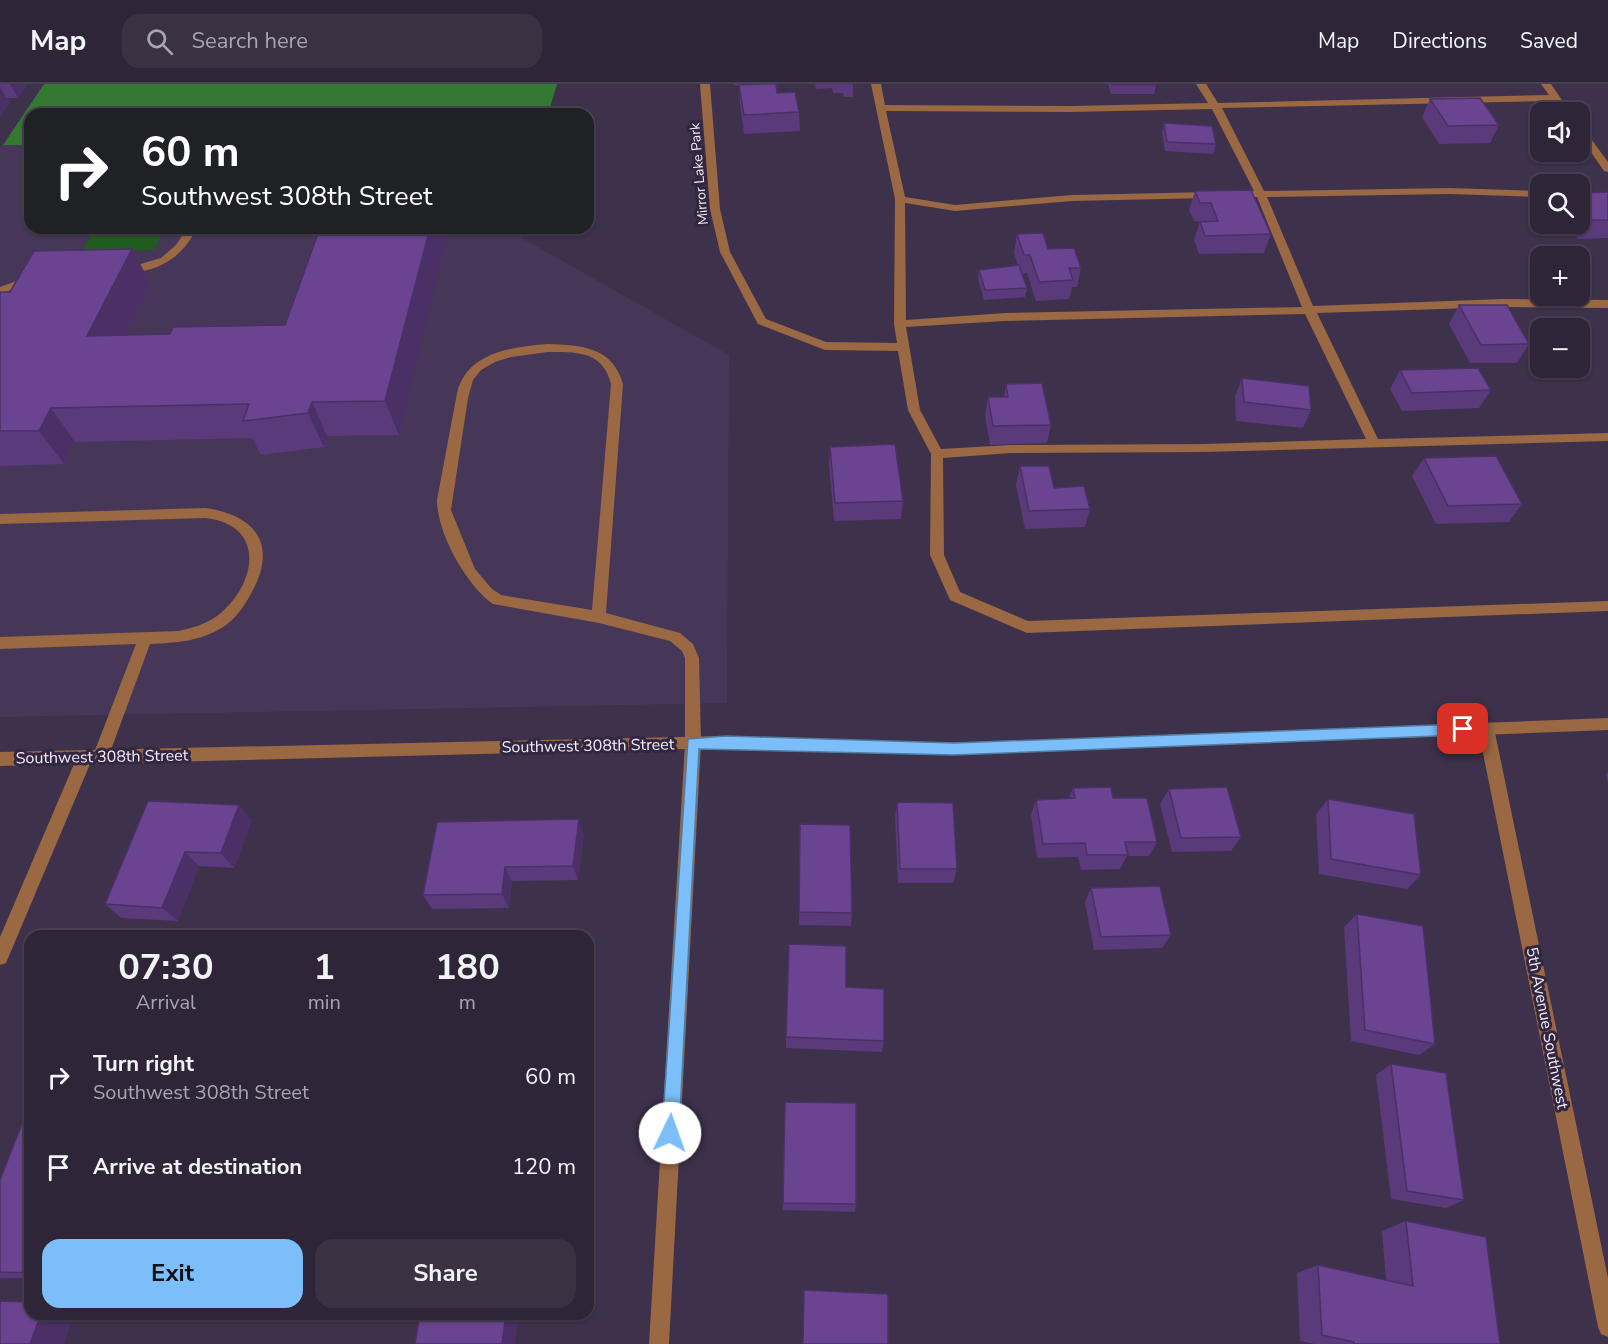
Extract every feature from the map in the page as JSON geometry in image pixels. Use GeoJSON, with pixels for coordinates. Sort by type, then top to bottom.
{"type":"FeatureCollection","features":[{"type":"Feature","properties":{"kind":"street","name":"Mirror Lake Park"},"geometry":{"type":"LineString","coordinates":[[705,84],[715,209],[725,252],[762,321],[825,346],[904,347]]}},
{"type":"Feature","properties":{"kind":"street"},"geometry":{"type":"LineString","coordinates":[[876,84],[900,199],[900,324],[914,410],[937,454],[937,555],[955,596],[1027,627],[1608,606]]}},
{"type":"Feature","properties":{"kind":"street"},"geometry":{"type":"LineString","coordinates":[[1201,84],[1216,106],[1261,194],[1309,310],[1374,443]]}},
{"type":"Feature","properties":{"kind":"street"},"geometry":{"type":"LineString","coordinates":[[1546,84],[1558,102]]}},
{"type":"Feature","properties":{"kind":"street"},"geometry":{"type":"LineString","coordinates":[[880,108],[1070,109],[1555,98]]}},
{"type":"Feature","properties":{"kind":"street"},"geometry":{"type":"LineString","coordinates":[[1590,144],[1608,169]]}},
{"type":"Feature","properties":{"kind":"street"},"geometry":{"type":"LineString","coordinates":[[900,199],[955,208],[1072,198],[1450,191],[1530,194]]}},
{"type":"Feature","properties":{"kind":"street"},"geometry":{"type":"LineString","coordinates":[[110,271],[138,269],[167,259],[185,243],[189,234]]}},
{"type":"Feature","properties":{"kind":"street"},"geometry":{"type":"LineString","coordinates":[[0,291],[45,275]]}},
{"type":"Feature","properties":{"kind":"street"},"geometry":{"type":"LineString","coordinates":[[900,324],[1005,317],[1503,303],[1608,304]]}},
{"type":"Feature","properties":{"kind":"street"},"geometry":{"type":"LineString","coordinates":[[599,617],[617,384],[614,371],[598,355],[585,351],[525,350],[505,353],[488,360],[475,369],[465,389],[444,500],[444,510],[474,581],[484,592],[498,600],[599,617],[675,637],[688,648],[692,658],[693,743],[658,1344]]}},
{"type":"Feature","properties":{"kind":"street"},"geometry":{"type":"LineString","coordinates":[[937,454],[1011,449],[1203,448],[1608,437]]}},
{"type":"Feature","properties":{"kind":"street"},"geometry":{"type":"LineString","coordinates":[[0,519],[206,513],[237,521],[254,539],[256,553],[254,570],[238,605],[222,619],[202,631],[179,637],[0,643]]}},
{"type":"Feature","properties":{"kind":"street"},"geometry":{"type":"LineString","coordinates":[[0,957],[93,757],[145,638]]}},
{"type":"Feature","properties":{"kind":"street","name":"Southwest 308th Street"},"geometry":{"type":"LineString","coordinates":[[0,759],[726,742],[954,749],[1608,724]]}},
{"type":"Feature","properties":{"kind":"street","name":"5th Avenue Southwest"},"geometry":{"type":"LineString","coordinates":[[1486,728],[1608,1327]]}},
{"type":"Feature","properties":{"kind":"shaded area"},"geometry":{"type":"Polygon","coordinates":[[[0,145],[24,145],[24,234],[522,234],[522,238],[729,355],[727,703],[0,717],[0,145]]]}},
{"type":"Feature","properties":{"kind":"green space"},"geometry":{"type":"Polygon","coordinates":[[[44,84],[557,84],[550,108],[28,108],[44,84]]]}},
{"type":"Feature","properties":{"kind":"green space"},"geometry":{"type":"Polygon","coordinates":[[[24,114],[24,145],[3,145],[24,114]]]}},
{"type":"Feature","properties":{"kind":"green space"},"geometry":{"type":"Polygon","coordinates":[[[92,234],[162,234],[154,250],[82,252],[92,234]]]}},
{"type":"Feature","properties":{"kind":"building"},"geometry":{"type":"Polygon","coordinates":[[[776,84],[777,93],[795,92],[799,112],[744,115],[739,85],[776,84]]]}},
{"type":"Feature","properties":{"kind":"building"},"geometry":{"type":"Polygon","coordinates":[[[1156,84],[1156,85],[1113,85],[1156,84]]]}},
{"type":"Feature","properties":{"kind":"building"},"geometry":{"type":"Polygon","coordinates":[[[1480,98],[1499,125],[1448,126],[1430,99],[1480,98]]]}},
{"type":"Feature","properties":{"kind":"building"},"geometry":{"type":"Polygon","coordinates":[[[1164,123],[1212,126],[1216,144],[1167,142],[1164,123]]]}},
{"type":"Feature","properties":{"kind":"building"},"geometry":{"type":"Polygon","coordinates":[[[1251,190],[1271,234],[1205,236],[1200,222],[1218,221],[1211,203],[1200,203],[1195,191],[1251,190]]]}},
{"type":"Feature","properties":{"kind":"building"},"geometry":{"type":"Polygon","coordinates":[[[1608,192],[1608,220],[1590,220],[1590,193],[1608,192]]]}},
{"type":"Feature","properties":{"kind":"building"},"geometry":{"type":"Polygon","coordinates":[[[1043,233],[1048,249],[1074,248],[1081,268],[1069,268],[1073,280],[1039,282],[1030,255],[1024,255],[1017,234],[1043,233]]]}},
{"type":"Feature","properties":{"kind":"building"},"geometry":{"type":"Polygon","coordinates":[[[318,234],[428,234],[385,401],[312,402],[308,413],[243,421],[249,404],[51,408],[39,431],[0,431],[0,292],[10,292],[34,251],[132,249],[87,336],[170,334],[173,327],[285,325],[318,234]]]}},
{"type":"Feature","properties":{"kind":"building"},"geometry":{"type":"Polygon","coordinates":[[[1019,265],[1027,288],[985,290],[979,270],[1019,265]]]}},
{"type":"Feature","properties":{"kind":"building"},"geometry":{"type":"Polygon","coordinates":[[[1459,305],[1507,305],[1529,344],[1481,345],[1459,305]]]}},
{"type":"Feature","properties":{"kind":"building"},"geometry":{"type":"Polygon","coordinates":[[[1478,368],[1491,390],[1412,393],[1400,370],[1478,368]]]}},
{"type":"Feature","properties":{"kind":"building"},"geometry":{"type":"Polygon","coordinates":[[[1242,378],[1309,386],[1311,410],[1244,402],[1242,378]]]}},
{"type":"Feature","properties":{"kind":"building"},"geometry":{"type":"Polygon","coordinates":[[[1042,383],[1051,425],[993,426],[988,397],[1008,397],[1006,384],[1042,383]]]}},
{"type":"Feature","properties":{"kind":"building"},"geometry":{"type":"Polygon","coordinates":[[[895,444],[903,501],[835,503],[830,447],[895,444]]]}},
{"type":"Feature","properties":{"kind":"building"},"geometry":{"type":"Polygon","coordinates":[[[1496,456],[1522,504],[1448,506],[1424,458],[1496,456]]]}},
{"type":"Feature","properties":{"kind":"building"},"geometry":{"type":"Polygon","coordinates":[[[1020,466],[1049,466],[1054,488],[1084,486],[1090,509],[1029,511],[1020,466]]]}},
{"type":"Feature","properties":{"kind":"building"},"geometry":{"type":"Polygon","coordinates":[[[1111,787],[1113,798],[1147,798],[1157,842],[1125,842],[1128,855],[1087,855],[1085,843],[1043,844],[1036,800],[1075,798],[1073,788],[1111,787]]]}},
{"type":"Feature","properties":{"kind":"building"},"geometry":{"type":"Polygon","coordinates":[[[1227,787],[1241,837],[1181,838],[1169,789],[1227,787]]]}},
{"type":"Feature","properties":{"kind":"building"},"geometry":{"type":"Polygon","coordinates":[[[1328,799],[1414,814],[1421,875],[1331,859],[1328,799]]]}},
{"type":"Feature","properties":{"kind":"building"},"geometry":{"type":"Polygon","coordinates":[[[148,801],[239,805],[221,853],[185,852],[162,908],[105,904],[148,801]]]}},
{"type":"Feature","properties":{"kind":"building"},"geometry":{"type":"Polygon","coordinates":[[[897,802],[953,803],[957,869],[900,869],[897,802]]]}},
{"type":"Feature","properties":{"kind":"building"},"geometry":{"type":"Polygon","coordinates":[[[579,819],[573,866],[505,867],[502,894],[423,895],[437,822],[579,819]]]}},
{"type":"Feature","properties":{"kind":"building"},"geometry":{"type":"Polygon","coordinates":[[[800,824],[850,825],[852,913],[799,912],[800,824]]]}},
{"type":"Feature","properties":{"kind":"building"},"geometry":{"type":"Polygon","coordinates":[[[1160,886],[1171,935],[1101,937],[1091,888],[1160,886]]]}},
{"type":"Feature","properties":{"kind":"building"},"geometry":{"type":"Polygon","coordinates":[[[1357,914],[1423,926],[1435,1044],[1365,1030],[1357,914]]]}},
{"type":"Feature","properties":{"kind":"building"},"geometry":{"type":"Polygon","coordinates":[[[789,944],[846,946],[846,987],[884,989],[884,1041],[786,1037],[789,944]]]}},
{"type":"Feature","properties":{"kind":"building"},"geometry":{"type":"Polygon","coordinates":[[[1391,1064],[1446,1073],[1464,1200],[1407,1191],[1391,1064]]]}},
{"type":"Feature","properties":{"kind":"building"},"geometry":{"type":"Polygon","coordinates":[[[785,1102],[856,1103],[856,1204],[783,1203],[785,1102]]]}},
{"type":"Feature","properties":{"kind":"building"},"geometry":{"type":"Polygon","coordinates":[[[24,1119],[24,1273],[0,1272],[0,1180],[24,1119]]]}},
{"type":"Feature","properties":{"kind":"building"},"geometry":{"type":"Polygon","coordinates":[[[1406,1221],[1486,1237],[1500,1344],[1354,1344],[1354,1342],[1322,1335],[1318,1265],[1413,1286],[1406,1221]]]}},
{"type":"Feature","properties":{"kind":"building"},"geometry":{"type":"Polygon","coordinates":[[[804,1290],[888,1294],[888,1344],[803,1344],[804,1290]]]}},
{"type":"Feature","properties":{"kind":"building"},"geometry":{"type":"Polygon","coordinates":[[[0,1301],[24,1302],[24,1320],[39,1320],[30,1344],[0,1344],[0,1301]]]}},
{"type":"Feature","properties":{"kind":"building"},"geometry":{"type":"Polygon","coordinates":[[[419,1320],[505,1320],[502,1344],[415,1344],[419,1320]]]}},
{"type":"Feature","properties":{"kind":"route"},"geometry":{"type":"LineString","coordinates":[[670,1133],[693,743],[954,749],[1463,729]]}}]}
